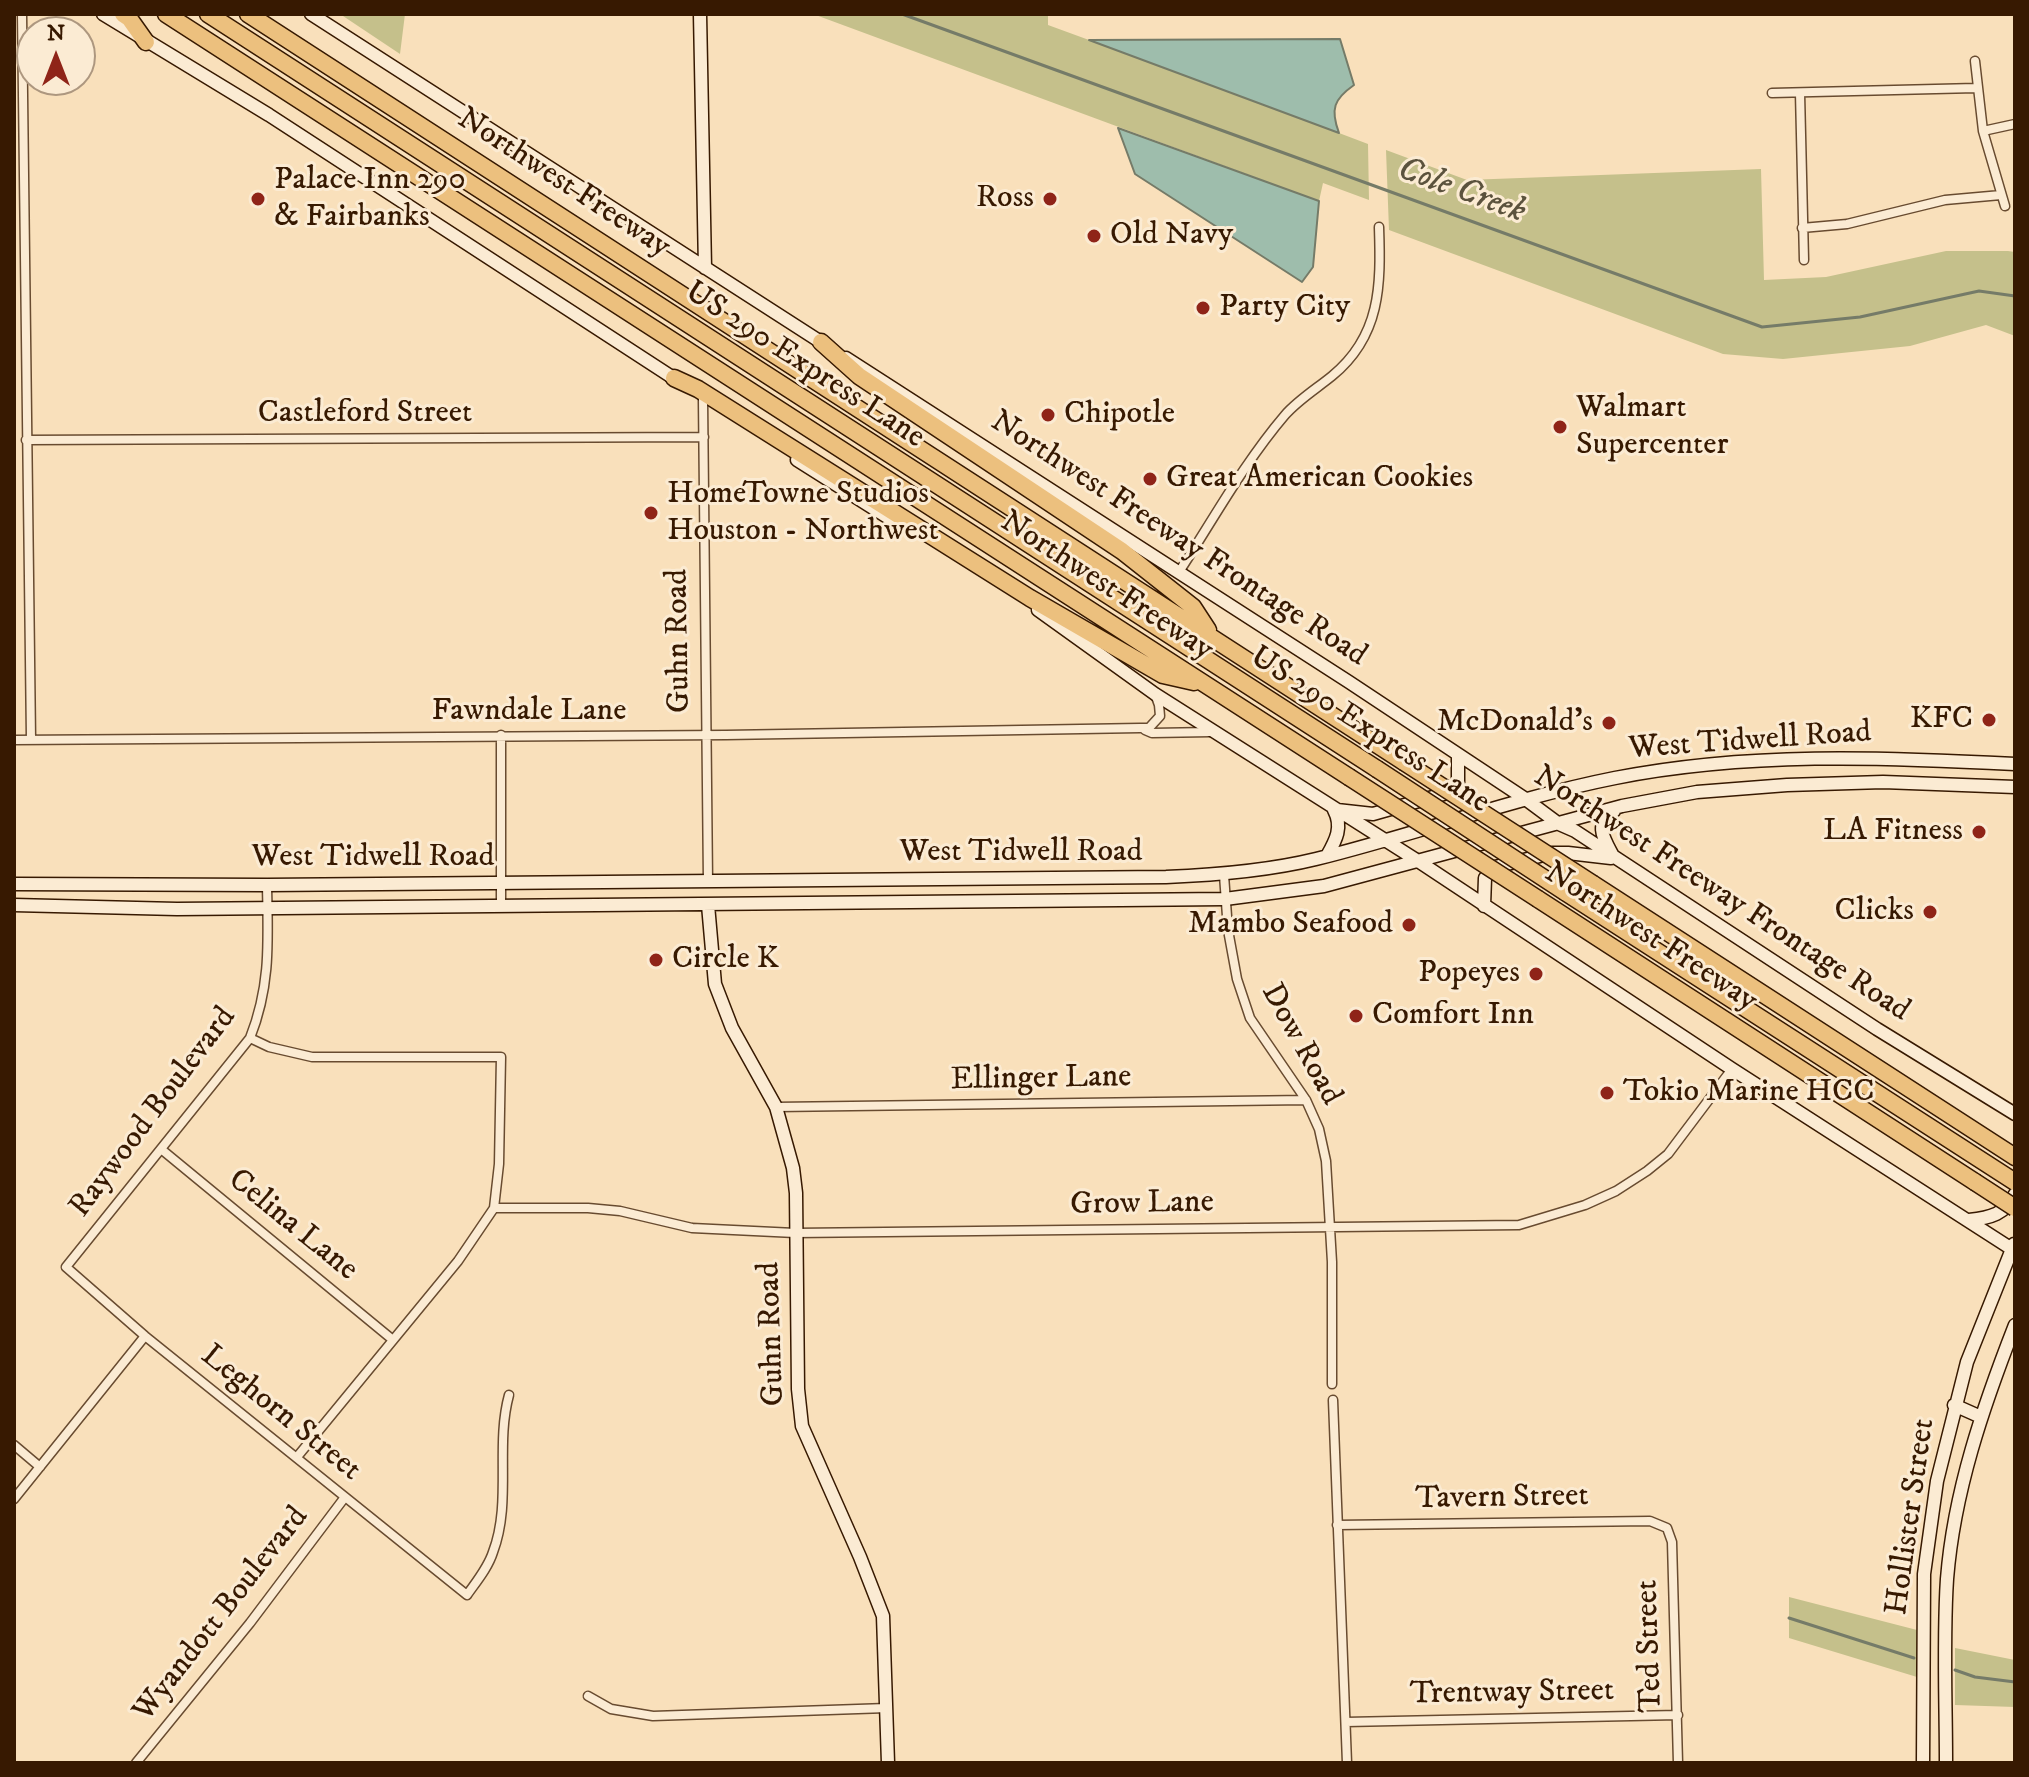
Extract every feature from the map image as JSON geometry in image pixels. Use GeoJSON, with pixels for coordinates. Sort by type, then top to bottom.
{"type":"FeatureCollection","features":[{"type":"Feature","properties":{"kind":"highway"},"geometry":{"type":"LineString","coordinates":[[123,14],[146,42]]}},
{"type":"Feature","properties":{"kind":"highway","name":"Northwest Freeway"},"geometry":{"type":"LineString","coordinates":[[166,14],[2015,1208]]}},
{"type":"Feature","properties":{"kind":"highway","name":"US 290 Express Lane"},"geometry":{"type":"LineString","coordinates":[[208,14],[2015,1182]]}},
{"type":"Feature","properties":{"kind":"highway","name":"Northwest Freeway"},"geometry":{"type":"LineString","coordinates":[[248,14],[2015,1157]]}},
{"type":"Feature","properties":{"kind":"highway"},"geometry":{"type":"LineString","coordinates":[[821,342],[859,376],[1122,551],[1193,607],[1213,638]]}},
{"type":"Feature","properties":{"kind":"highway"},"geometry":{"type":"LineString","coordinates":[[674,378],[698,389],[1030,598],[1109,644],[1163,675],[1208,686]]}},
{"type":"Feature","properties":{"kind":"main road"},"geometry":{"type":"LineString","coordinates":[[103,14],[269,115],[832,483],[1042,613],[1213,732],[1418,861],[1732,1069],[2014,1247]]}},
{"type":"Feature","properties":{"kind":"main road","name":"Northwest Freeway Frontage Road"},"geometry":{"type":"LineString","coordinates":[[311,14],[1349,682],[1559,824],[1575,831],[1877,1029],[2014,1114]]}},
{"type":"Feature","properties":{"kind":"main road"},"geometry":{"type":"LineString","coordinates":[[700,14],[705,268]]}},
{"type":"Feature","properties":{"kind":"main road"},"geometry":{"type":"LineString","coordinates":[[1334,810],[1373,814],[1447,793],[1458,784],[1458,756]]}},
{"type":"Feature","properties":{"kind":"main road","name":"West Tidwell Road"},"geometry":{"type":"LineString","coordinates":[[14,884],[708,882],[1224,875],[1327,856],[1524,798],[1694,766],[1785,759],[1884,758],[2015,764]]}},
{"type":"Feature","properties":{"kind":"main road"},"geometry":{"type":"LineString","coordinates":[[1694,766],[1697,792]]}},
{"type":"Feature","properties":{"kind":"main road","name":"West Tidwell Road"},"geometry":{"type":"LineString","coordinates":[[14,905],[382,907],[1225,899],[1324,886],[1622,806],[1697,792],[1883,782],[2015,787]]}},
{"type":"Feature","properties":{"kind":"main road"},"geometry":{"type":"LineString","coordinates":[[1615,858],[1601,834],[1601,828],[1605,817],[1622,806]]}},
{"type":"Feature","properties":{"kind":"main road"},"geometry":{"type":"LineString","coordinates":[[1327,856],[1337,838],[1339,820],[1334,810]]}},
{"type":"Feature","properties":{"kind":"main road"},"geometry":{"type":"LineString","coordinates":[[1484,906],[1485,878],[1495,867],[1561,852],[1615,858]]}},
{"type":"Feature","properties":{"kind":"main road"},"geometry":{"type":"LineString","coordinates":[[1056,901],[1057,878]]}},
{"type":"Feature","properties":{"kind":"main road"},"geometry":{"type":"LineString","coordinates":[[881,880],[881,903]]}},
{"type":"Feature","properties":{"kind":"main road"},"geometry":{"type":"LineString","coordinates":[[117,907],[118,884]]}},
{"type":"Feature","properties":{"kind":"main road"},"geometry":{"type":"LineString","coordinates":[[382,884],[382,907]]}},
{"type":"Feature","properties":{"kind":"main road","name":"Guhn Road"},"geometry":{"type":"LineString","coordinates":[[708,905],[715,984],[723,1010],[776,1107],[793,1168],[796,1193],[798,1389],[802,1426],[883,1616],[888,1763]]}},
{"type":"Feature","properties":{"kind":"main road"},"geometry":{"type":"LineString","coordinates":[[1969,1220],[1999,1214],[2010,1205],[2015,1194]]}},
{"type":"Feature","properties":{"kind":"main road","name":"Hollister Street"},"geometry":{"type":"LineString","coordinates":[[1923,1763],[1924,1574],[1937,1481],[1954,1405],[1978,1331],[2014,1247]]}},
{"type":"Feature","properties":{"kind":"main road","name":"Hollister Street"},"geometry":{"type":"LineString","coordinates":[[1946,1763],[1947,1577],[1959,1497],[1981,1417],[2015,1325]]}},
{"type":"Feature","properties":{"kind":"main road"},"geometry":{"type":"LineString","coordinates":[[1954,1405],[1981,1417]]}},
{"type":"Feature","properties":{"kind":"street"},"geometry":{"type":"LineString","coordinates":[[22,14],[31,739]]}},
{"type":"Feature","properties":{"kind":"street"},"geometry":{"type":"LineString","coordinates":[[1975,61],[1983,131],[2005,206]]}},
{"type":"Feature","properties":{"kind":"street"},"geometry":{"type":"LineString","coordinates":[[1772,93],[1976,88]]}},
{"type":"Feature","properties":{"kind":"street"},"geometry":{"type":"LineString","coordinates":[[1800,93],[1804,260]]}},
{"type":"Feature","properties":{"kind":"street"},"geometry":{"type":"LineString","coordinates":[[1983,131],[2015,124]]}},
{"type":"Feature","properties":{"kind":"street"},"geometry":{"type":"LineString","coordinates":[[1802,228],[1847,224],[1945,200],[2001,195]]}},
{"type":"Feature","properties":{"kind":"street"},"geometry":{"type":"LineString","coordinates":[[1179,572],[1237,481],[1286,414],[1358,351],[1373,318],[1381,274],[1379,227]]}},
{"type":"Feature","properties":{"kind":"street","name":"Guhn Road"},"geometry":{"type":"LineString","coordinates":[[703,399],[708,882]]}},
{"type":"Feature","properties":{"kind":"street","name":"Castleford Street"},"geometry":{"type":"LineString","coordinates":[[26,440],[704,437]]}},
{"type":"Feature","properties":{"kind":"street"},"geometry":{"type":"LineString","coordinates":[[1140,728],[1149,728],[1160,716],[1155,694]]}},
{"type":"Feature","properties":{"kind":"street","name":"Fawndale Lane"},"geometry":{"type":"LineString","coordinates":[[14,740],[1140,728],[1152,733],[1213,732]]}},
{"type":"Feature","properties":{"kind":"street"},"geometry":{"type":"LineString","coordinates":[[501,735],[501,906]]}},
{"type":"Feature","properties":{"kind":"street","name":"Dow Road"},"geometry":{"type":"LineString","coordinates":[[1224,875],[1228,930],[1237,979],[1250,1018],[1306,1100],[1319,1129],[1327,1164],[1332,1384]]}},
{"type":"Feature","properties":{"kind":"street","name":"Raywood Boulevard"},"geometry":{"type":"LineString","coordinates":[[66,1267],[250,1038],[264,999],[267,885]]}},
{"type":"Feature","properties":{"kind":"street","name":"Wyandott Boulevard"},"geometry":{"type":"LineString","coordinates":[[250,1038],[269,1047],[312,1057],[501,1057],[499,1164],[494,1208],[458,1261],[297,1457]]}},
{"type":"Feature","properties":{"kind":"street","name":"Grow Lane"},"geometry":{"type":"LineString","coordinates":[[494,1208],[599,1209],[692,1228],[795,1233],[1519,1225],[1585,1205],[1616,1191],[1668,1154],[1732,1069]]}},
{"type":"Feature","properties":{"kind":"street","name":"Ellinger Lane"},"geometry":{"type":"LineString","coordinates":[[776,1107],[1306,1100]]}},
{"type":"Feature","properties":{"kind":"street","name":"Celina Lane"},"geometry":{"type":"LineString","coordinates":[[161,1149],[393,1340]]}},
{"type":"Feature","properties":{"kind":"street","name":"Leghorn Street"},"geometry":{"type":"LineString","coordinates":[[66,1267],[145,1336],[467,1595],[486,1568],[497,1540],[501,1512],[503,1424],[509,1395]]}},
{"type":"Feature","properties":{"kind":"street"},"geometry":{"type":"LineString","coordinates":[[14,1499],[145,1336]]}},
{"type":"Feature","properties":{"kind":"street"},"geometry":{"type":"LineString","coordinates":[[1333,1400],[1347,1763]]}},
{"type":"Feature","properties":{"kind":"street"},"geometry":{"type":"LineString","coordinates":[[14,1445],[40,1467]]}},
{"type":"Feature","properties":{"kind":"street","name":"Wyandott Boulevard"},"geometry":{"type":"LineString","coordinates":[[136,1763],[250,1623],[345,1497]]}},
{"type":"Feature","properties":{"kind":"street","name":"Tavern Street"},"geometry":{"type":"LineString","coordinates":[[1337,1525],[1650,1521],[1667,1528]]}},
{"type":"Feature","properties":{"kind":"street","name":"Ted Street"},"geometry":{"type":"LineString","coordinates":[[1667,1528],[1672,1542],[1678,1763]]}},
{"type":"Feature","properties":{"kind":"street"},"geometry":{"type":"LineString","coordinates":[[588,1696],[611,1709],[653,1716],[887,1708]]}},
{"type":"Feature","properties":{"kind":"street","name":"Trentway Street"},"geometry":{"type":"LineString","coordinates":[[1346,1722],[1678,1715]]}},
{"type":"Feature","properties":{"kind":"shaded area"},"geometry":{"type":"Polygon","coordinates":[[[340,14],[405,14],[400,54],[340,14]]]}},
{"type":"Feature","properties":{"kind":"shaded area"},"geometry":{"type":"Polygon","coordinates":[[[813,14],[1048,14],[1048,25],[1089,40],[1340,39],[1354,85],[1336,105],[1335,117],[1339,133],[1368,144],[1369,200],[1323,183],[1319,201],[813,14]]]}},
{"type":"Feature","properties":{"kind":"shaded area"},"geometry":{"type":"Polygon","coordinates":[[[1340,39],[1354,85],[1336,105],[1339,133],[1089,40],[1340,39]]]}},
{"type":"Feature","properties":{"kind":"shaded area"},"geometry":{"type":"Polygon","coordinates":[[[1118,128],[1319,201],[1313,267],[1302,282],[1135,174],[1118,128]]]}},
{"type":"Feature","properties":{"kind":"shaded area"},"geometry":{"type":"Polygon","coordinates":[[[1386,150],[1467,180],[1761,169],[1764,280],[1826,277],[1946,251],[2015,252],[2015,336],[1986,325],[1910,346],[1783,359],[1723,354],[1389,230],[1386,150]]]}},
{"type":"Feature","properties":{"kind":"shaded area"},"geometry":{"type":"Polygon","coordinates":[[[1789,1597],[1917,1630],[1917,1677],[1789,1638],[1789,1597]]]}},
{"type":"Feature","properties":{"kind":"shaded area"},"geometry":{"type":"Polygon","coordinates":[[[1955,1648],[2015,1660],[2015,1707],[1955,1705],[1955,1648]]]}},
{"type":"Feature","properties":{"kind":"waterway","name":"Cole Creek"},"geometry":{"type":"LineString","coordinates":[[902,14],[1762,327],[1860,317],[1979,291],[2015,296]]}},
{"type":"Feature","properties":{"kind":"waterway"},"geometry":{"type":"LineString","coordinates":[[1789,1618],[1914,1658]]}},
{"type":"Feature","properties":{"kind":"waterway"},"geometry":{"type":"LineString","coordinates":[[1955,1670],[1975,1677],[2015,1682]]}},
{"type":"Feature","properties":{"kind":"place","name":"Palace Inn 290 & Fairbanks"},"geometry":{"type":"Point","coordinates":[258,199]}},
{"type":"Feature","properties":{"kind":"place","name":"Ross"},"geometry":{"type":"Point","coordinates":[1050,199]}},
{"type":"Feature","properties":{"kind":"place","name":"Old Navy"},"geometry":{"type":"Point","coordinates":[1094,236]}},
{"type":"Feature","properties":{"kind":"place","name":"Party City"},"geometry":{"type":"Point","coordinates":[1203,308]}},
{"type":"Feature","properties":{"kind":"place","name":"Chipotle"},"geometry":{"type":"Point","coordinates":[1048,415]}},
{"type":"Feature","properties":{"kind":"place","name":"Walmart Supercenter"},"geometry":{"type":"Point","coordinates":[1560,427]}},
{"type":"Feature","properties":{"kind":"place","name":"Great American Cookies"},"geometry":{"type":"Point","coordinates":[1150,479]}},
{"type":"Feature","properties":{"kind":"place","name":"HomeTowne Studios Houston - Northwest"},"geometry":{"type":"Point","coordinates":[651,513]}},
{"type":"Feature","properties":{"kind":"place","name":"KFC"},"geometry":{"type":"Point","coordinates":[1989,720]}},
{"type":"Feature","properties":{"kind":"place","name":"McDonald's"},"geometry":{"type":"Point","coordinates":[1609,723]}},
{"type":"Feature","properties":{"kind":"place","name":"LA Fitness"},"geometry":{"type":"Point","coordinates":[1979,832]}},
{"type":"Feature","properties":{"kind":"place","name":"Clicks"},"geometry":{"type":"Point","coordinates":[1930,912]}},
{"type":"Feature","properties":{"kind":"place","name":"Mambo Seafood"},"geometry":{"type":"Point","coordinates":[1409,925]}},
{"type":"Feature","properties":{"kind":"place","name":"Circle K"},"geometry":{"type":"Point","coordinates":[656,960]}},
{"type":"Feature","properties":{"kind":"place","name":"Popeyes"},"geometry":{"type":"Point","coordinates":[1536,974]}},
{"type":"Feature","properties":{"kind":"place","name":"Comfort Inn"},"geometry":{"type":"Point","coordinates":[1356,1016]}},
{"type":"Feature","properties":{"kind":"place","name":"Tokio Marine HCC"},"geometry":{"type":"Point","coordinates":[1607,1093]}}]}
